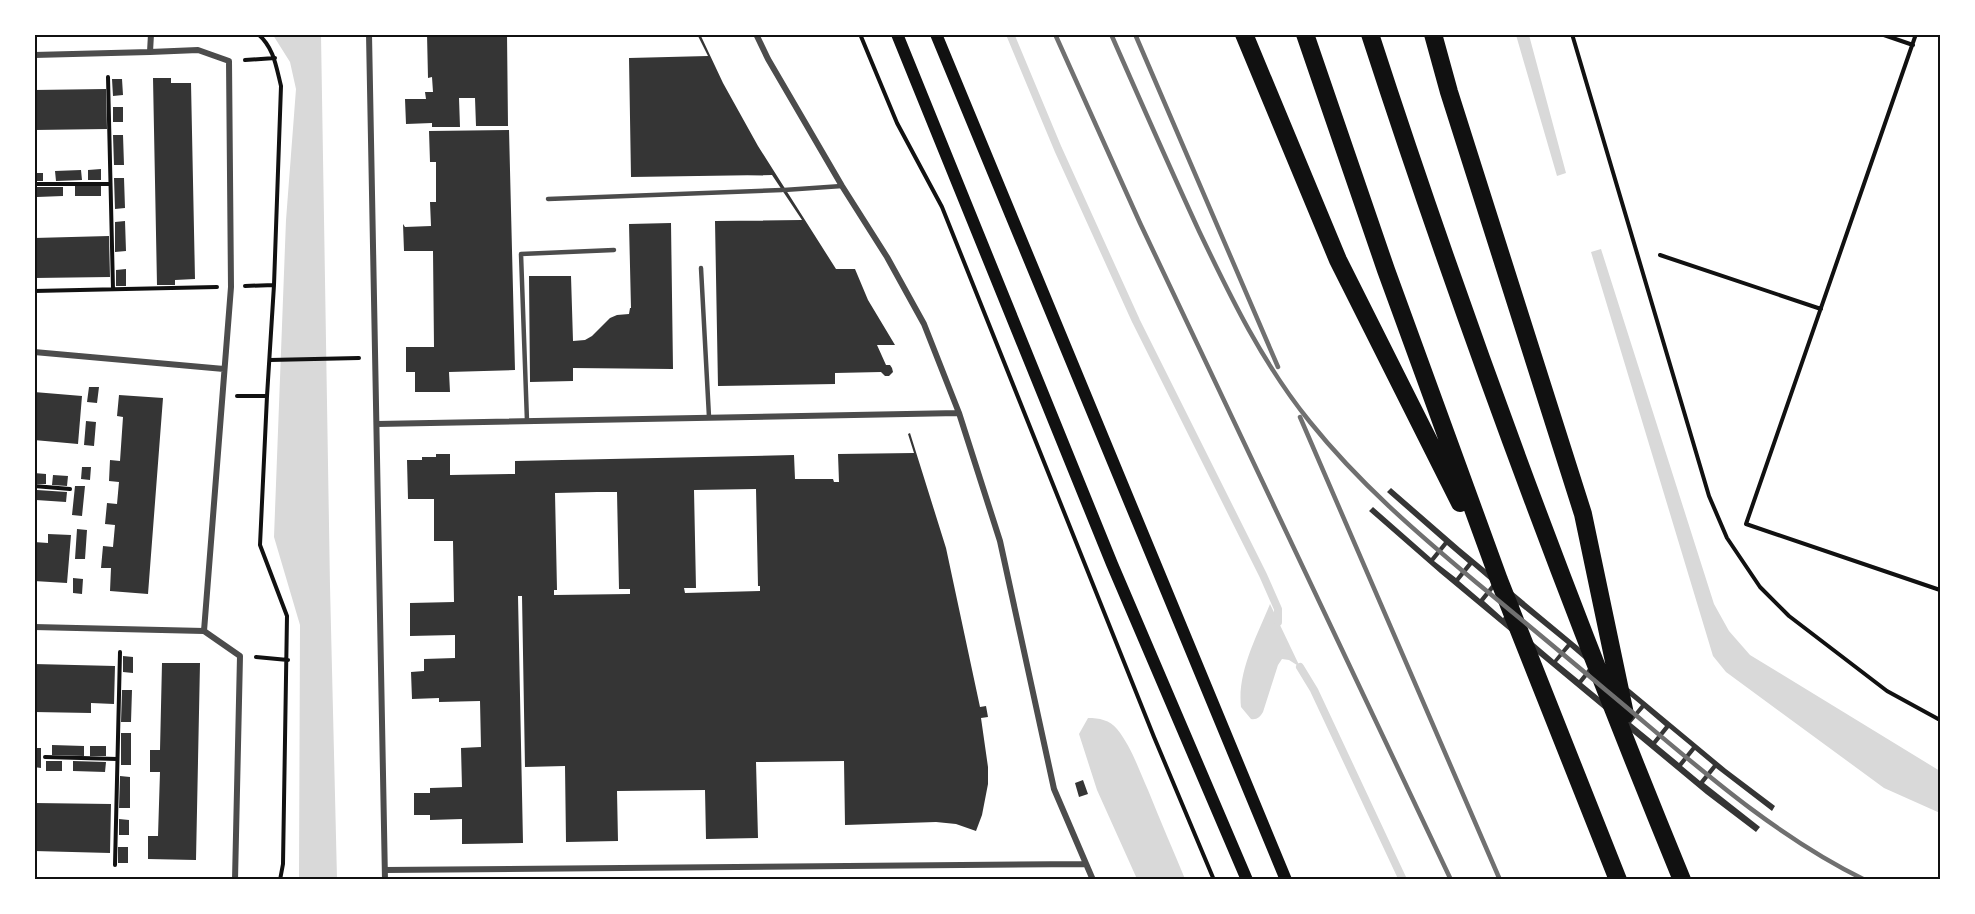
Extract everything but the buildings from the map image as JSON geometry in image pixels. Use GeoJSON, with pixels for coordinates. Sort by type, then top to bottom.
{"type":"FeatureCollection","features":[{"type":"Feature","properties":{"kind":"highway"},"geometry":{"type":"LineString","coordinates":[[1244,34],[1338,260],[1499,580]]}},
{"type":"Feature","properties":{"kind":"highway"},"geometry":{"type":"LineString","coordinates":[[1305,34],[1401,312],[1499,580],[1618,879]]}},
{"type":"Feature","properties":{"kind":"highway"},"geometry":{"type":"LineString","coordinates":[[1370,34],[1444,253],[1543,526],[1636,768],[1682,879]]}},
{"type":"Feature","properties":{"kind":"highway"},"geometry":{"type":"LineString","coordinates":[[1433,34],[1449,92],[1582,514],[1636,768]]}},
{"type":"Feature","properties":{"kind":"main road"},"geometry":{"type":"LineString","coordinates":[[897,34],[1112,564],[1247,879]]}},
{"type":"Feature","properties":{"kind":"main road"},"geometry":{"type":"LineString","coordinates":[[936,34],[1286,879]]}},
{"type":"Feature","properties":{"kind":"street"},"geometry":{"type":"LineString","coordinates":[[150,52],[151,34]]}},
{"type":"Feature","properties":{"kind":"street"},"geometry":{"type":"LineString","coordinates":[[369,34],[385,879]]}},
{"type":"Feature","properties":{"kind":"street"},"geometry":{"type":"LineString","coordinates":[[756,34],[768,59],[842,186],[887,257],[924,324],[959,413],[1000,541],[1054,789],[1093,879]]}},
{"type":"Feature","properties":{"kind":"street"},"geometry":{"type":"LineString","coordinates":[[34,55],[198,50],[229,61],[231,286],[204,631]]}},
{"type":"Feature","properties":{"kind":"street"},"geometry":{"type":"LineString","coordinates":[[34,352],[224,369]]}},
{"type":"Feature","properties":{"kind":"street"},"geometry":{"type":"LineString","coordinates":[[377,424],[959,413]]}},
{"type":"Feature","properties":{"kind":"street"},"geometry":{"type":"LineString","coordinates":[[34,627],[204,631],[240,656],[236,879]]}},
{"type":"Feature","properties":{"kind":"street"},"geometry":{"type":"LineString","coordinates":[[385,870],[1086,864]]}},
{"type":"Feature","properties":{"kind":"lane"},"geometry":{"type":"LineString","coordinates":[[548,199],[842,186]]}},
{"type":"Feature","properties":{"kind":"lane"},"geometry":{"type":"LineString","coordinates":[[527,421],[521,254],[614,250]]}},
{"type":"Feature","properties":{"kind":"lane"},"geometry":{"type":"LineString","coordinates":[[701,268],[709,417]]}},
{"type":"Feature","properties":{"kind":"path"},"geometry":{"type":"LineString","coordinates":[[258,34],[266,42],[274,58],[281,86],[274,285],[260,545],[287,616],[283,864],[280,879]]}},
{"type":"Feature","properties":{"kind":"path"},"geometry":{"type":"LineString","coordinates":[[860,34],[897,123],[942,207],[1150,726],[1214,879]]}},
{"type":"Feature","properties":{"kind":"path"},"geometry":{"type":"LineString","coordinates":[[1572,34],[1709,496],[1727,538],[1760,587],[1789,616],[1887,691],[1941,720]]}},
{"type":"Feature","properties":{"kind":"path"},"geometry":{"type":"LineString","coordinates":[[1881,34],[1913,45]]}},
{"type":"Feature","properties":{"kind":"path"},"geometry":{"type":"LineString","coordinates":[[1917,34],[1746,524],[1941,590]]}},
{"type":"Feature","properties":{"kind":"path"},"geometry":{"type":"LineString","coordinates":[[229,61],[274,58]]}},
{"type":"Feature","properties":{"kind":"path"},"geometry":{"type":"LineString","coordinates":[[108,76],[113,289]]}},
{"type":"Feature","properties":{"kind":"path"},"geometry":{"type":"LineString","coordinates":[[34,184],[110,184]]}},
{"type":"Feature","properties":{"kind":"path"},"geometry":{"type":"LineString","coordinates":[[1660,255],[1821,309]]}},
{"type":"Feature","properties":{"kind":"path"},"geometry":{"type":"LineString","coordinates":[[34,291],[274,285]]}},
{"type":"Feature","properties":{"kind":"path"},"geometry":{"type":"LineString","coordinates":[[270,360],[350,358]]}},
{"type":"Feature","properties":{"kind":"path"},"geometry":{"type":"LineString","coordinates":[[222,396],[267,396]]}},
{"type":"Feature","properties":{"kind":"path"},"geometry":{"type":"LineString","coordinates":[[34,486],[70,489]]}},
{"type":"Feature","properties":{"kind":"path"},"geometry":{"type":"LineString","coordinates":[[115,865],[120,652]]}},
{"type":"Feature","properties":{"kind":"path"},"geometry":{"type":"LineString","coordinates":[[240,656],[288,660]]}},
{"type":"Feature","properties":{"kind":"path"},"geometry":{"type":"LineString","coordinates":[[45,758],[117,759]]}},
{"type":"Feature","properties":{"kind":"shaded area"},"geometry":{"type":"Polygon","coordinates":[[[273,35],[321,35],[337,879],[299,879],[300,625],[274,537],[286,220],[296,89],[290,62],[273,35]]]}},
{"type":"Feature","properties":{"kind":"shaded area"},"geometry":{"type":"Polygon","coordinates":[[[1516,35],[1529,35],[1566,173],[1557,176],[1516,35]]]}},
{"type":"Feature","properties":{"kind":"shaded area"},"geometry":{"type":"Polygon","coordinates":[[[1601,249],[1714,604],[1729,631],[1750,655],[1940,771],[1940,813],[1884,788],[1726,672],[1713,656],[1591,252],[1601,249]]]}},
{"type":"Feature","properties":{"kind":"shaded area"},"geometry":{"type":"Polygon","coordinates":[[[1270,604],[1300,667],[1289,660],[1282,659],[1263,712],[1258,718],[1251,719],[1241,707],[1242,681],[1249,654],[1270,604]]]}},
{"type":"Feature","properties":{"kind":"shaded area"},"geometry":{"type":"Polygon","coordinates":[[[1088,718],[1111,723],[1126,743],[1138,766],[1185,879],[1137,879],[1097,790],[1079,734],[1088,718]]]}},
{"type":"Feature","properties":{"kind":"waterway"},"geometry":{"type":"LineString","coordinates":[[1010,34],[1058,149],[1136,321],[1263,575],[1278,609],[1278,622]]}},
{"type":"Feature","properties":{"kind":"waterway"},"geometry":{"type":"LineString","coordinates":[[1300,667],[1314,690],[1403,880]]}},
{"type":"Feature","properties":{"kind":"railway"},"geometry":{"type":"LineString","coordinates":[[1055,34],[1140,223],[1451,880]]}},
{"type":"Feature","properties":{"kind":"railway"},"geometry":{"type":"LineString","coordinates":[[1111,34],[1199,231],[1236,306],[1263,354],[1293,400],[1348,466],[1432,545],[1699,768],[1796,840],[1865,880]]}},
{"type":"Feature","properties":{"kind":"railway"},"geometry":{"type":"LineString","coordinates":[[1135,34],[1278,367]]}},
{"type":"Feature","properties":{"kind":"railway"},"geometry":{"type":"LineString","coordinates":[[1300,417],[1500,880]]}}]}
